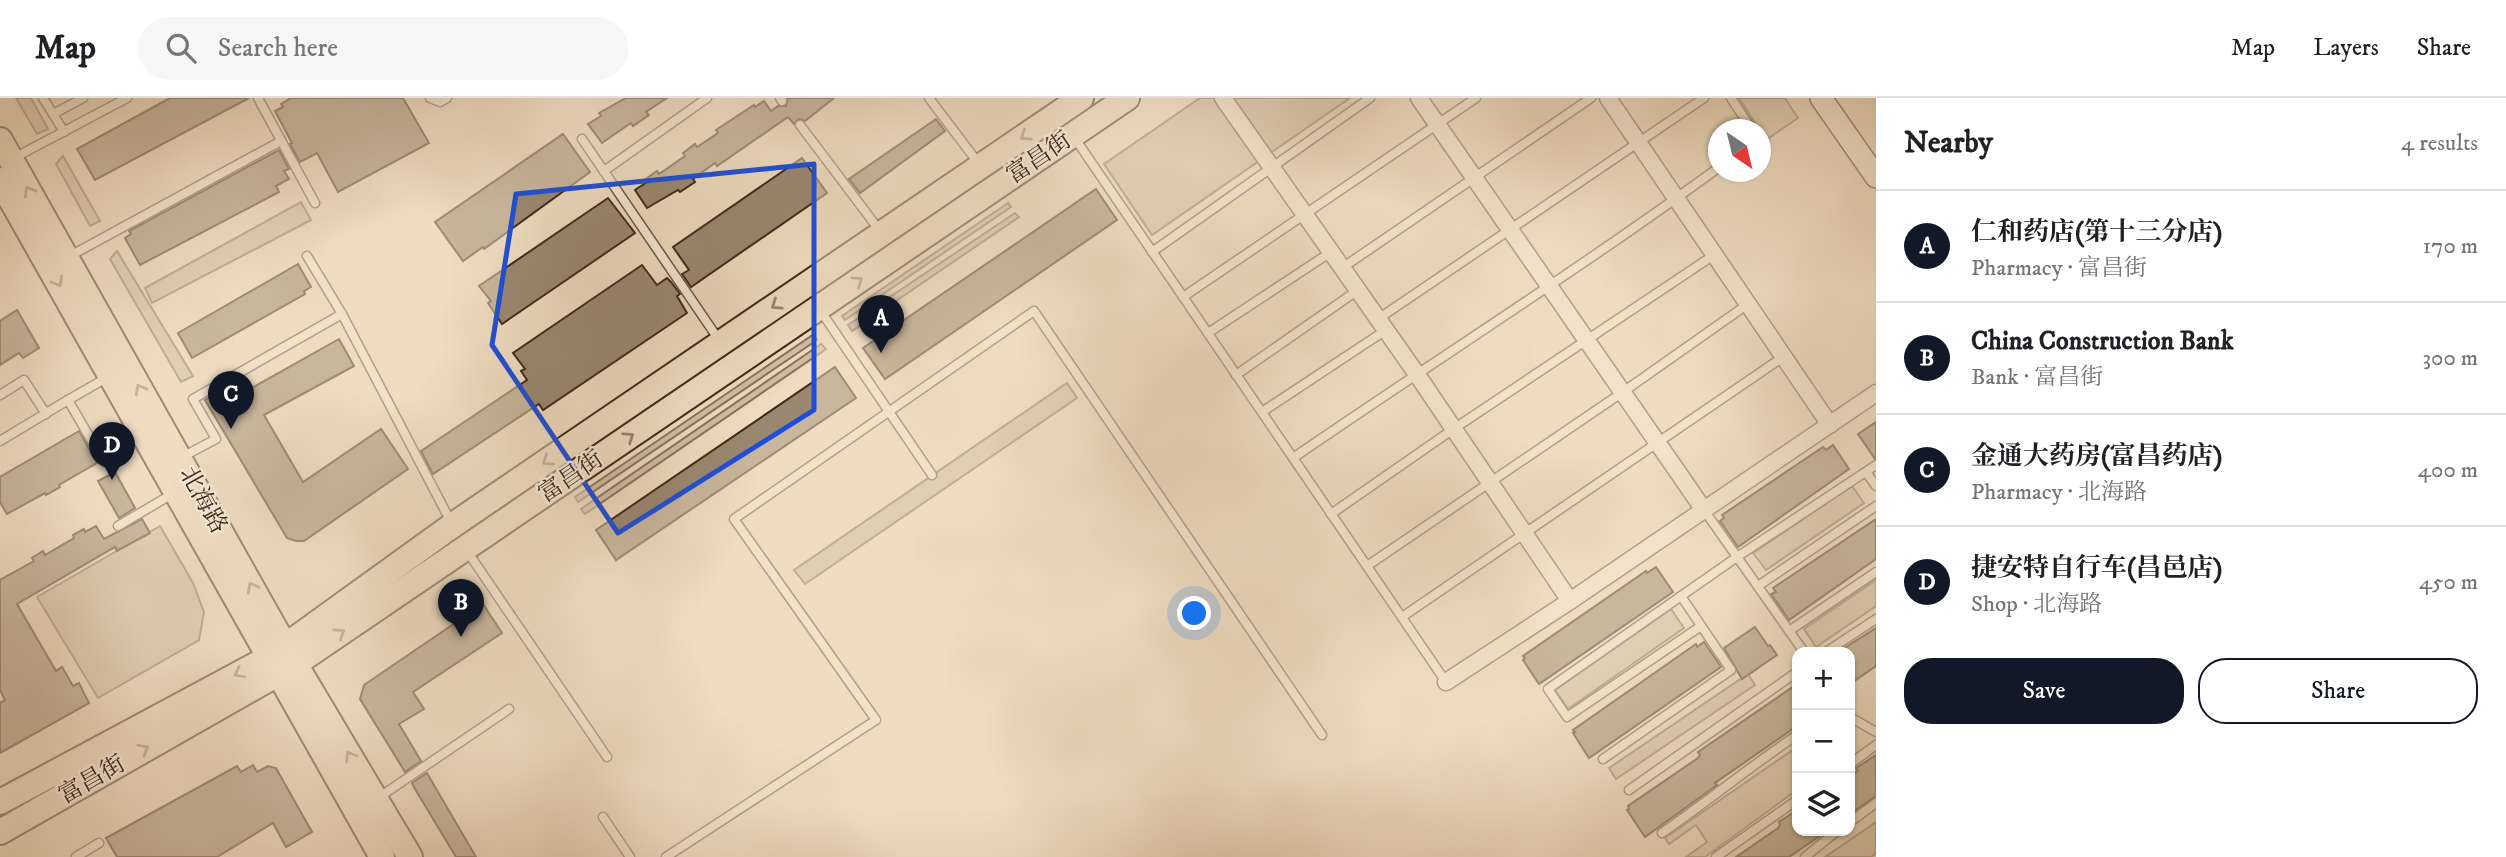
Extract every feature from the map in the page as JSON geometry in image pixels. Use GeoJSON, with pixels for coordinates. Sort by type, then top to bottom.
{"type":"FeatureCollection","features":[{"type":"Feature","properties":{"kind":"main road","name":"富昌街"},"geometry":{"type":"LineString","coordinates":[[0,802],[282,660],[453,524],[1082,98]]}},
{"type":"Feature","properties":{"kind":"main road","name":"富昌街"},"geometry":{"type":"LineString","coordinates":[[0,832],[466,549],[1127,98]]}},
{"type":"Feature","properties":{"kind":"main road","name":"北海路"},"geometry":{"type":"LineString","coordinates":[[4,160],[67,258],[180,458],[377,853]]}},
{"type":"Feature","properties":{"kind":"main road","name":"北海路"},"geometry":{"type":"LineString","coordinates":[[4,160],[111,375],[176,491],[282,660],[376,799],[410,857]]}},
{"type":"Feature","properties":{"kind":"street"},"geometry":{"type":"LineString","coordinates":[[1223,98],[1416,373],[1570,601]]}},
{"type":"Feature","properties":{"kind":"street"},"geometry":{"type":"LineString","coordinates":[[1419,98],[1704,510]]}},
{"type":"Feature","properties":{"kind":"street"},"geometry":{"type":"LineString","coordinates":[[1608,98],[1830,425]]}},
{"type":"Feature","properties":{"kind":"street"},"geometry":{"type":"LineString","coordinates":[[1821,98],[1876,177]]}},
{"type":"Feature","properties":{"kind":"street"},"geometry":{"type":"LineString","coordinates":[[1446,682],[1876,393]]}},
{"type":"Feature","properties":{"kind":"lane"},"geometry":{"type":"LineString","coordinates":[[43,98],[64,132]]}},
{"type":"Feature","properties":{"kind":"lane"},"geometry":{"type":"LineString","coordinates":[[53,114],[83,98]]}},
{"type":"Feature","properties":{"kind":"lane"},"geometry":{"type":"LineString","coordinates":[[4,160],[127,98]]}},
{"type":"Feature","properties":{"kind":"lane"},"geometry":{"type":"LineString","coordinates":[[258,98],[314,204]]}},
{"type":"Feature","properties":{"kind":"lane"},"geometry":{"type":"LineString","coordinates":[[430,98],[440,102],[447,98]]}},
{"type":"Feature","properties":{"kind":"lane"},"geometry":{"type":"LineString","coordinates":[[604,171],[707,98]]}},
{"type":"Feature","properties":{"kind":"lane"},"geometry":{"type":"LineString","coordinates":[[929,98],[980,167]]}},
{"type":"Feature","properties":{"kind":"lane"},"geometry":{"type":"LineString","coordinates":[[1152,252],[1370,98]]}},
{"type":"Feature","properties":{"kind":"lane"},"geometry":{"type":"LineString","coordinates":[[1183,297],[1476,98]]}},
{"type":"Feature","properties":{"kind":"lane"},"geometry":{"type":"LineString","coordinates":[[1342,268],[1591,98]]}},
{"type":"Feature","properties":{"kind":"lane"},"geometry":{"type":"LineString","coordinates":[[1262,412],[1510,229],[1704,98]]}},
{"type":"Feature","properties":{"kind":"lane"},"geometry":{"type":"LineString","coordinates":[[1731,98],[1745,119]]}},
{"type":"Feature","properties":{"kind":"lane"},"geometry":{"type":"LineString","coordinates":[[800,125],[882,234]]}},
{"type":"Feature","properties":{"kind":"lane"},"geometry":{"type":"LineString","coordinates":[[1073,135],[1446,682]]}},
{"type":"Feature","properties":{"kind":"lane"},"geometry":{"type":"LineString","coordinates":[[583,139],[721,343]]}},
{"type":"Feature","properties":{"kind":"lane"},"geometry":{"type":"LineString","coordinates":[[67,258],[281,141]]}},
{"type":"Feature","properties":{"kind":"lane"},"geometry":{"type":"LineString","coordinates":[[1293,458],[1416,373],[1550,287],[1708,175]]}},
{"type":"Feature","properties":{"kind":"lane"},"geometry":{"type":"LineString","coordinates":[[1208,333],[1331,252]]}},
{"type":"Feature","properties":{"kind":"lane"},"geometry":{"type":"LineString","coordinates":[[1331,514],[1714,255]]}},
{"type":"Feature","properties":{"kind":"lane"},"geometry":{"type":"LineString","coordinates":[[307,256],[342,314],[453,524]]}},
{"type":"Feature","properties":{"kind":"lane"},"geometry":{"type":"LineString","coordinates":[[1236,375],[1358,290]]}},
{"type":"Feature","properties":{"kind":"lane"},"geometry":{"type":"LineString","coordinates":[[1367,566],[1623,393],[1748,304]]}},
{"type":"Feature","properties":{"kind":"lane"},"geometry":{"type":"LineString","coordinates":[[818,308],[932,475]]}},
{"type":"Feature","properties":{"kind":"lane"},"geometry":{"type":"LineString","coordinates":[[666,857],[876,720],[734,519],[1034,311],[1322,735]]}},
{"type":"Feature","properties":{"kind":"lane"},"geometry":{"type":"LineString","coordinates":[[180,458],[216,439],[192,399],[342,314]]}},
{"type":"Feature","properties":{"kind":"lane"},"geometry":{"type":"LineString","coordinates":[[1402,617],[1783,357]]}},
{"type":"Feature","properties":{"kind":"lane"},"geometry":{"type":"LineString","coordinates":[[0,442],[111,375]]}},
{"type":"Feature","properties":{"kind":"lane"},"geometry":{"type":"LineString","coordinates":[[0,395],[24,380],[46,414]]}},
{"type":"Feature","properties":{"kind":"lane"},"geometry":{"type":"LineString","coordinates":[[68,400],[104,463]]}},
{"type":"Feature","properties":{"kind":"lane"},"geometry":{"type":"LineString","coordinates":[[1701,626],[1567,718],[1548,690],[1737,557],[1876,465]]}},
{"type":"Feature","properties":{"kind":"lane"},"geometry":{"type":"LineString","coordinates":[[1866,472],[1876,486]]}},
{"type":"Feature","properties":{"kind":"lane"},"geometry":{"type":"LineString","coordinates":[[118,526],[176,491]]}},
{"type":"Feature","properties":{"kind":"lane"},"geometry":{"type":"LineString","coordinates":[[1758,586],[1876,506]]}},
{"type":"Feature","properties":{"kind":"lane"},"geometry":{"type":"LineString","coordinates":[[1704,510],[1800,647]]}},
{"type":"Feature","properties":{"kind":"lane"},"geometry":{"type":"LineString","coordinates":[[466,549],[607,757]]}},
{"type":"Feature","properties":{"kind":"lane"},"geometry":{"type":"LineString","coordinates":[[1789,631],[1876,572]]}},
{"type":"Feature","properties":{"kind":"lane"},"geometry":{"type":"LineString","coordinates":[[1604,759],[1731,670],[1681,596]]}},
{"type":"Feature","properties":{"kind":"lane"},"geometry":{"type":"LineString","coordinates":[[1834,647],[1876,619]]}},
{"type":"Feature","properties":{"kind":"lane"},"geometry":{"type":"LineString","coordinates":[[1629,790],[1792,676]]}},
{"type":"Feature","properties":{"kind":"lane"},"geometry":{"type":"LineString","coordinates":[[376,799],[509,709]]}},
{"type":"Feature","properties":{"kind":"lane"},"geometry":{"type":"LineString","coordinates":[[1855,720],[1876,732]]}},
{"type":"Feature","properties":{"kind":"lane"},"geometry":{"type":"LineString","coordinates":[[1662,833],[1792,738]]}},
{"type":"Feature","properties":{"kind":"lane"},"geometry":{"type":"LineString","coordinates":[[1855,760],[1876,745]]}},
{"type":"Feature","properties":{"kind":"lane"},"geometry":{"type":"LineString","coordinates":[[1855,818],[1876,803]]}},
{"type":"Feature","properties":{"kind":"lane"},"geometry":{"type":"LineString","coordinates":[[1716,857],[1792,804]]}},
{"type":"Feature","properties":{"kind":"lane"},"geometry":{"type":"LineString","coordinates":[[603,817],[630,857]]}},
{"type":"Feature","properties":{"kind":"lane"},"geometry":{"type":"LineString","coordinates":[[1805,857],[1831,836]]}},
{"type":"Feature","properties":{"kind":"lane"},"geometry":{"type":"LineString","coordinates":[[76,857],[99,844]]}},
{"type":"Feature","properties":{"kind":"highlighted area"},"geometry":{"type":"Polygon","coordinates":[[[814,164],[814,410],[618,533],[492,345],[516,194],[814,164]]]}},
{"type":"Feature","properties":{"kind":"shaded area"},"geometry":{"type":"Polygon","coordinates":[[[16,98],[31,98],[48,129],[37,134],[16,98]]]}},
{"type":"Feature","properties":{"kind":"shaded area"},"geometry":{"type":"Polygon","coordinates":[[[1200,98],[1350,98],[1152,235],[1104,164],[1200,98]]]}},
{"type":"Feature","properties":{"kind":"shaded area"},"geometry":{"type":"Polygon","coordinates":[[[1739,98],[1785,98],[1798,118],[1771,137],[1771,119],[1752,119],[1739,98]]]}},
{"type":"Feature","properties":{"kind":"shaded area"},"geometry":{"type":"Polygon","coordinates":[[[63,156],[100,221],[90,226],[56,164],[63,156]]]}},
{"type":"Feature","properties":{"kind":"shaded area"},"geometry":{"type":"Polygon","coordinates":[[[301,202],[311,220],[152,303],[145,288],[301,202]]]}},
{"type":"Feature","properties":{"kind":"shaded area"},"geometry":{"type":"Polygon","coordinates":[[[1008,203],[1011,207],[845,320],[842,316],[1008,203]]]}},
{"type":"Feature","properties":{"kind":"shaded area"},"geometry":{"type":"Polygon","coordinates":[[[1015,213],[1019,217],[852,331],[848,325],[1015,213]]]}},
{"type":"Feature","properties":{"kind":"shaded area"},"geometry":{"type":"Polygon","coordinates":[[[117,251],[193,376],[181,382],[110,259],[117,251]]]}},
{"type":"Feature","properties":{"kind":"shaded area"},"geometry":{"type":"Polygon","coordinates":[[[814,334],[817,340],[578,502],[575,497],[814,334]]]}},
{"type":"Feature","properties":{"kind":"shaded area"},"geometry":{"type":"Polygon","coordinates":[[[821,344],[826,349],[585,514],[581,509],[821,344]]]}},
{"type":"Feature","properties":{"kind":"shaded area"},"geometry":{"type":"Polygon","coordinates":[[[1067,383],[1077,398],[805,584],[794,570],[1067,383]]]}},
{"type":"Feature","properties":{"kind":"shaded area"},"geometry":{"type":"Polygon","coordinates":[[[1852,486],[1864,503],[1766,570],[1753,553],[1852,486]]]}},
{"type":"Feature","properties":{"kind":"shaded area"},"geometry":{"type":"Polygon","coordinates":[[[160,526],[193,583],[204,612],[199,640],[98,698],[37,597],[160,526]]]}},
{"type":"Feature","properties":{"kind":"shaded area"},"geometry":{"type":"Polygon","coordinates":[[[1876,580],[1876,606],[1816,647],[1804,629],[1876,580]]]}},
{"type":"Feature","properties":{"kind":"shaded area"},"geometry":{"type":"Polygon","coordinates":[[[1671,609],[1684,628],[1568,709],[1555,690],[1671,609]]]}},
{"type":"Feature","properties":{"kind":"shaded area"},"geometry":{"type":"Polygon","coordinates":[[[1748,674],[1755,685],[1616,779],[1609,768],[1748,674]]]}},
{"type":"Feature","properties":{"kind":"shaded area"},"geometry":{"type":"Polygon","coordinates":[[[1792,750],[1792,794],[1705,857],[1686,857],[1707,842],[1696,825],[1669,844],[1665,838],[1792,750]]]}},
{"type":"Feature","properties":{"kind":"shaded area"},"geometry":{"type":"Polygon","coordinates":[[[1876,822],[1876,853],[1871,857],[1825,857],[1876,822]]]}},
{"type":"Feature","properties":{"kind":"building"},"geometry":{"type":"Polygon","coordinates":[[[170,98],[249,98],[95,180],[77,149],[170,98]]]}},
{"type":"Feature","properties":{"kind":"building"},"geometry":{"type":"Polygon","coordinates":[[[291,98],[403,98],[429,143],[338,192],[317,153],[300,162],[290,144],[292,143],[275,111],[291,98]]]}},
{"type":"Feature","properties":{"kind":"building"},"geometry":{"type":"Polygon","coordinates":[[[626,98],[667,98],[646,112],[649,115],[633,126],[631,123],[602,143],[588,124],[601,116],[599,113],[626,98]]]}},
{"type":"Feature","properties":{"kind":"building"},"geometry":{"type":"Polygon","coordinates":[[[788,98],[834,98],[805,121],[799,119],[794,124],[788,117],[717,166],[715,163],[680,192],[678,190],[647,208],[635,190],[647,182],[646,179],[657,171],[659,174],[685,156],[683,153],[695,144],[697,147],[718,133],[716,130],[754,105],[755,107],[764,101],[771,111],[778,106],[786,106],[788,98]]]}},
{"type":"Feature","properties":{"kind":"building"},"geometry":{"type":"Polygon","coordinates":[[[936,119],[945,131],[860,193],[849,179],[936,119]]]}},
{"type":"Feature","properties":{"kind":"building"},"geometry":{"type":"Polygon","coordinates":[[[563,134],[590,172],[484,249],[483,247],[463,261],[435,222],[563,134]]]}},
{"type":"Feature","properties":{"kind":"building"},"geometry":{"type":"Polygon","coordinates":[[[279,150],[289,169],[284,171],[289,179],[276,186],[279,192],[140,265],[125,238],[131,234],[129,231],[279,150]]]}},
{"type":"Feature","properties":{"kind":"building"},"geometry":{"type":"Polygon","coordinates":[[[802,158],[827,193],[691,287],[682,274],[689,270],[673,247],[802,158]]]}},
{"type":"Feature","properties":{"kind":"building"},"geometry":{"type":"Polygon","coordinates":[[[1096,189],[1117,220],[885,379],[863,348],[1096,189]]]}},
{"type":"Feature","properties":{"kind":"building"},"geometry":{"type":"Polygon","coordinates":[[[608,198],[635,233],[502,324],[488,303],[491,301],[479,286],[608,198]]]}},
{"type":"Feature","properties":{"kind":"building"},"geometry":{"type":"Polygon","coordinates":[[[298,264],[311,287],[304,291],[305,294],[192,358],[178,333],[298,264]]]}},
{"type":"Feature","properties":{"kind":"building"},"geometry":{"type":"Polygon","coordinates":[[[642,265],[657,285],[667,278],[671,282],[680,294],[677,296],[687,313],[543,410],[539,404],[433,474],[421,451],[527,380],[521,371],[525,369],[513,353],[642,265]]]}},
{"type":"Feature","properties":{"kind":"building"},"geometry":{"type":"Polygon","coordinates":[[[17,310],[39,348],[23,358],[19,353],[0,365],[0,321],[17,310]]]}},
{"type":"Feature","properties":{"kind":"building"},"geometry":{"type":"Polygon","coordinates":[[[339,339],[354,366],[264,415],[303,482],[381,429],[408,469],[304,541],[296,541],[287,538],[205,400],[243,378],[250,389],[339,339]]]}},
{"type":"Feature","properties":{"kind":"building"},"geometry":{"type":"Polygon","coordinates":[[[835,367],[856,398],[616,560],[596,530],[835,367]]]}},
{"type":"Feature","properties":{"kind":"building"},"geometry":{"type":"Polygon","coordinates":[[[1876,422],[1876,459],[1875,459],[1858,434],[1876,422]]]}},
{"type":"Feature","properties":{"kind":"building"},"geometry":{"type":"Polygon","coordinates":[[[79,431],[97,463],[46,495],[45,493],[7,514],[0,502],[0,477],[79,431]]]}},
{"type":"Feature","properties":{"kind":"building"},"geometry":{"type":"Polygon","coordinates":[[[1833,445],[1849,469],[1738,547],[1720,521],[1724,518],[1722,515],[1823,447],[1826,450],[1833,445]]]}},
{"type":"Feature","properties":{"kind":"building"},"geometry":{"type":"Polygon","coordinates":[[[115,472],[135,508],[119,518],[98,481],[115,472]]]}},
{"type":"Feature","properties":{"kind":"building"},"geometry":{"type":"Polygon","coordinates":[[[142,519],[150,533],[117,551],[115,547],[17,604],[56,671],[62,667],[73,686],[79,683],[89,703],[0,753],[0,703],[5,700],[0,690],[0,580],[34,561],[32,558],[43,551],[45,555],[74,538],[73,535],[84,529],[85,532],[96,526],[104,539],[142,519]]]}},
{"type":"Feature","properties":{"kind":"building"},"geometry":{"type":"Polygon","coordinates":[[[1876,519],[1876,559],[1789,620],[1771,594],[1776,592],[1773,588],[1876,519]]]}},
{"type":"Feature","properties":{"kind":"building"},"geometry":{"type":"Polygon","coordinates":[[[1656,567],[1673,592],[1539,684],[1523,656],[1646,571],[1647,573],[1656,567]]]}},
{"type":"Feature","properties":{"kind":"building"},"geometry":{"type":"Polygon","coordinates":[[[483,604],[502,633],[413,692],[424,709],[399,724],[421,761],[405,772],[360,699],[364,685],[483,604]]]}},
{"type":"Feature","properties":{"kind":"building"},"geometry":{"type":"Polygon","coordinates":[[[1755,627],[1777,655],[1742,679],[1724,648],[1755,627]]]}},
{"type":"Feature","properties":{"kind":"building"},"geometry":{"type":"Polygon","coordinates":[[[1876,628],[1876,666],[1855,681],[1855,647],[1846,647],[1876,628]]]}},
{"type":"Feature","properties":{"kind":"building"},"geometry":{"type":"Polygon","coordinates":[[[1704,642],[1721,667],[1589,758],[1573,730],[1696,644],[1697,647],[1704,642]]]}},
{"type":"Feature","properties":{"kind":"building"},"geometry":{"type":"Polygon","coordinates":[[[1792,687],[1792,729],[1715,783],[1717,785],[1645,837],[1627,810],[1628,806],[1698,758],[1698,752],[1792,687]]]}},
{"type":"Feature","properties":{"kind":"building"},"geometry":{"type":"Polygon","coordinates":[[[1876,755],[1876,796],[1855,811],[1855,773],[1858,771],[1856,768],[1876,755]]]}},
{"type":"Feature","properties":{"kind":"building"},"geometry":{"type":"Polygon","coordinates":[[[253,765],[257,772],[268,766],[276,768],[312,832],[286,847],[273,823],[217,857],[117,857],[106,838],[237,766],[241,772],[253,765]]]}},
{"type":"Feature","properties":{"kind":"building"},"geometry":{"type":"Polygon","coordinates":[[[427,773],[476,857],[456,857],[415,789],[412,783],[427,773]]]}},
{"type":"Feature","properties":{"kind":"building"},"geometry":{"type":"Polygon","coordinates":[[[1792,813],[1792,836],[1820,836],[1789,857],[1736,857],[1778,828],[1779,822],[1792,813]]]}},
{"type":"Feature","properties":{"kind":"place","name":"仁和药店(第十三分店)"},"geometry":{"type":"Point","coordinates":[881,353]}},
{"type":"Feature","properties":{"kind":"place","name":"金通大药房(富昌药店)"},"geometry":{"type":"Point","coordinates":[231,429]}},
{"type":"Feature","properties":{"kind":"place","name":"捷安特自行车(昌邑店)"},"geometry":{"type":"Point","coordinates":[112,480]}},
{"type":"Feature","properties":{"kind":"place","name":"China Construction Bank"},"geometry":{"type":"Point","coordinates":[461,637]}}]}
